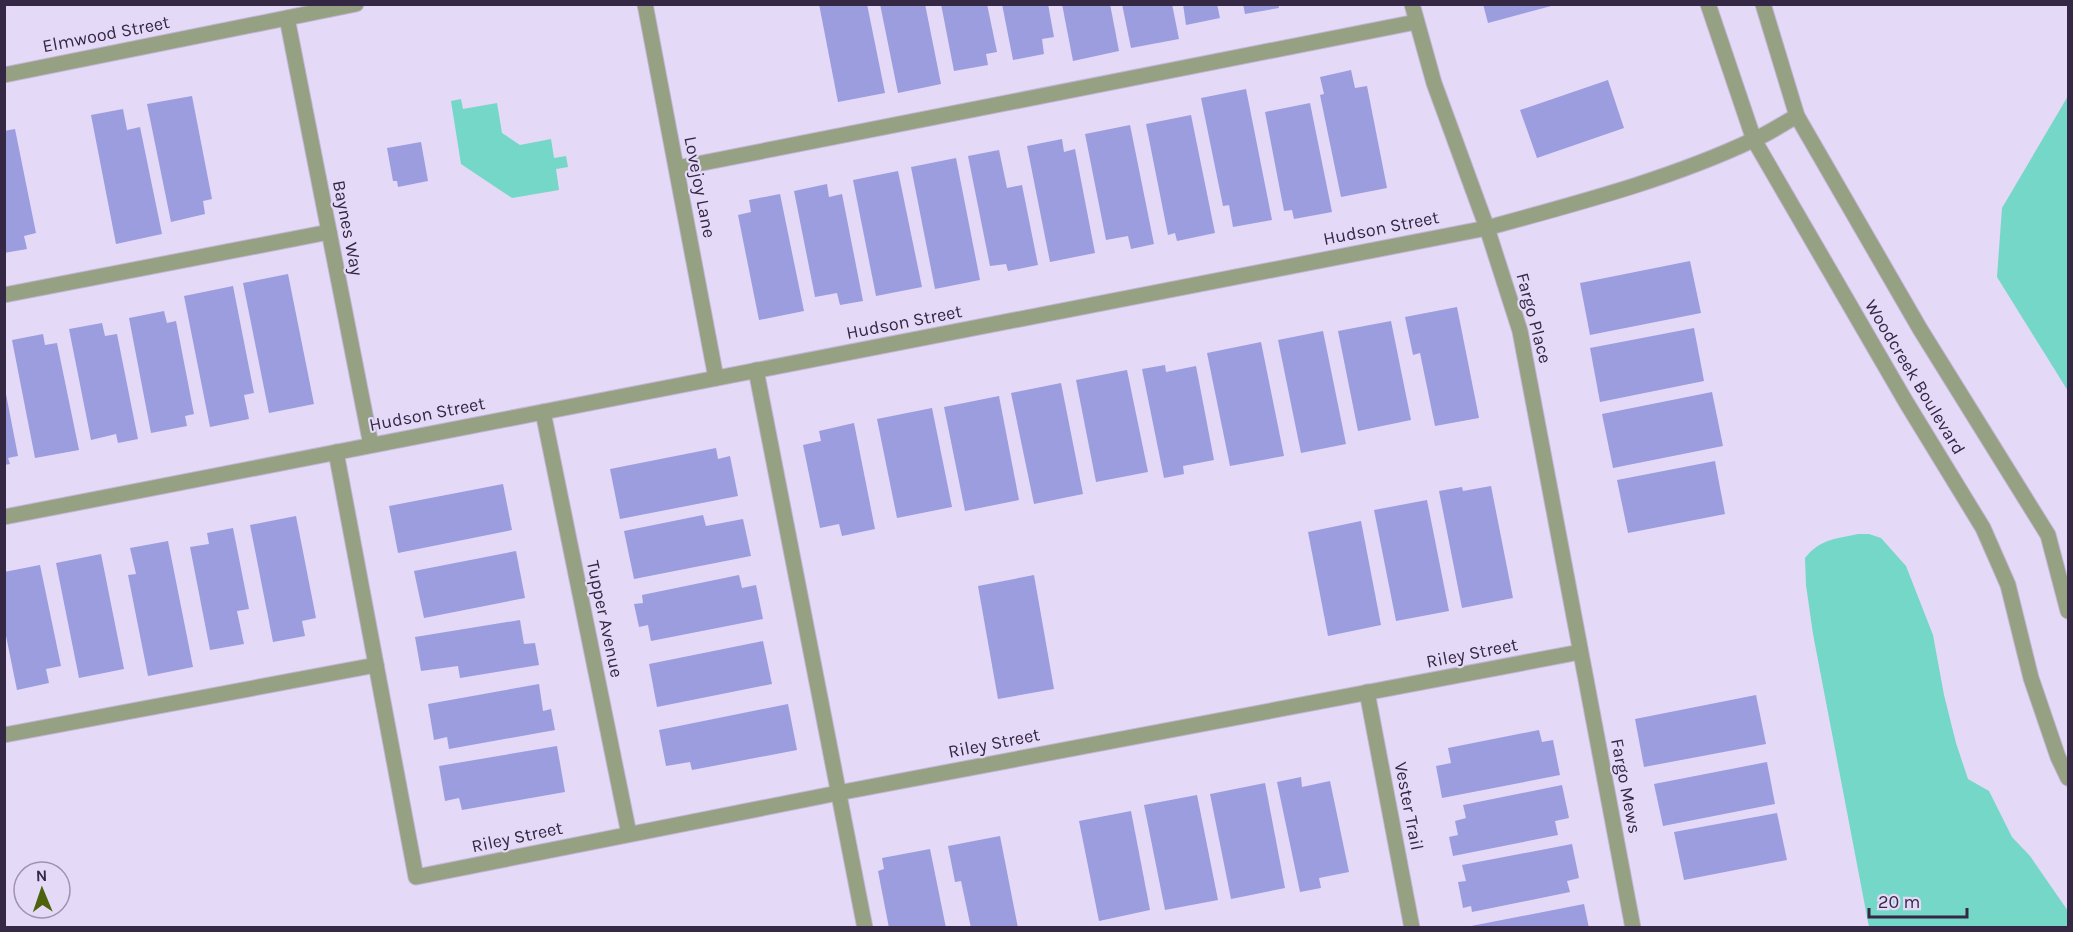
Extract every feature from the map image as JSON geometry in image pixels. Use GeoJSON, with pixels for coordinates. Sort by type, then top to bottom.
{"type":"FeatureCollection","features":[{"type":"Feature","properties":{"kind":"street","name":"Elmwood Street"},"geometry":{"type":"LineString","coordinates":[[4,75],[356,4]]}},
{"type":"Feature","properties":{"kind":"street","name":"Lovejoy Lane"},"geometry":{"type":"LineString","coordinates":[[645,4],[716,378]]}},
{"type":"Feature","properties":{"kind":"street","name":"Fargo Place"},"geometry":{"type":"LineString","coordinates":[[1412,4],[1455,145],[1487,228],[1520,331],[1580,652]]}},
{"type":"Feature","properties":{"kind":"street","name":"Woodcreek Boulevard"},"geometry":{"type":"LineString","coordinates":[[1708,4],[1754,140],[1906,402],[1983,528],[2008,585],[2031,678],[2058,757],[2068,778]]}},
{"type":"Feature","properties":{"kind":"street","name":"Woodcreek Boulevard"},"geometry":{"type":"LineString","coordinates":[[1763,4],[1797,116],[1920,329],[2048,535],[2068,611]]}},
{"type":"Feature","properties":{"kind":"street","name":"Baynes Way"},"geometry":{"type":"LineString","coordinates":[[287,18],[371,445]]}},
{"type":"Feature","properties":{"kind":"street"},"geometry":{"type":"LineString","coordinates":[[676,168],[1416,22]]}},
{"type":"Feature","properties":{"kind":"street","name":"Hudson Street"},"geometry":{"type":"LineString","coordinates":[[4,517],[1487,228],[1674,172],[1754,140],[1797,116]]}},
{"type":"Feature","properties":{"kind":"street"},"geometry":{"type":"LineString","coordinates":[[4,295],[329,232]]}},
{"type":"Feature","properties":{"kind":"street"},"geometry":{"type":"LineString","coordinates":[[756,370],[865,927]]}},
{"type":"Feature","properties":{"kind":"street","name":"Tupper Avenue"},"geometry":{"type":"LineString","coordinates":[[543,412],[629,834]]}},
{"type":"Feature","properties":{"kind":"street"},"geometry":{"type":"LineString","coordinates":[[4,735],[376,665],[336,452]]}},
{"type":"Feature","properties":{"kind":"street","name":"Riley Street"},"geometry":{"type":"LineString","coordinates":[[376,665],[416,878],[838,793],[1580,652]]}},
{"type":"Feature","properties":{"kind":"street","name":"Fargo Mews"},"geometry":{"type":"LineString","coordinates":[[1580,652],[1633,927]]}},
{"type":"Feature","properties":{"kind":"street","name":"Vester Trail"},"geometry":{"type":"LineString","coordinates":[[1367,692],[1412,927]]}},
{"type":"Feature","properties":{"kind":"shaded area"},"geometry":{"type":"Polygon","coordinates":[[[2068,96],[2068,391],[1997,277],[2002,208],[2068,96]]]}},
{"type":"Feature","properties":{"kind":"shaded area"},"geometry":{"type":"Polygon","coordinates":[[[461,99],[463,109],[497,103],[502,133],[520,145],[551,139],[554,158],[566,156],[568,167],[556,169],[559,190],[512,198],[461,164],[451,101],[461,99]]]}},
{"type":"Feature","properties":{"kind":"shaded area"},"geometry":{"type":"Polygon","coordinates":[[[1858,534],[1869,534],[1881,538],[1906,566],[1933,635],[1944,695],[1968,779],[1989,791],[2012,837],[2030,856],[2068,911],[2068,927],[1869,927],[1813,634],[1806,585],[1805,558],[1822,543],[1858,534]]]}},
{"type":"Feature","properties":{"kind":"building"},"geometry":{"type":"Polygon","coordinates":[[[819,4],[867,4],[885,93],[838,102],[819,4]]]}},
{"type":"Feature","properties":{"kind":"building"},"geometry":{"type":"Polygon","coordinates":[[[880,4],[925,4],[941,84],[898,93],[880,4]]]}},
{"type":"Feature","properties":{"kind":"building"},"geometry":{"type":"Polygon","coordinates":[[[941,4],[987,4],[997,52],[986,54],[988,65],[954,71],[941,4]]]}},
{"type":"Feature","properties":{"kind":"building"},"geometry":{"type":"Polygon","coordinates":[[[1002,4],[1048,4],[1054,37],[1042,39],[1044,54],[1013,60],[1002,4]]]}},
{"type":"Feature","properties":{"kind":"building"},"geometry":{"type":"Polygon","coordinates":[[[1062,4],[1110,4],[1119,51],[1073,61],[1062,4]]]}},
{"type":"Feature","properties":{"kind":"building"},"geometry":{"type":"Polygon","coordinates":[[[1122,4],[1172,4],[1179,39],[1131,48],[1122,4]]]}},
{"type":"Feature","properties":{"kind":"building"},"geometry":{"type":"Polygon","coordinates":[[[1183,4],[1217,4],[1220,18],[1186,25],[1183,4]]]}},
{"type":"Feature","properties":{"kind":"building"},"geometry":{"type":"Polygon","coordinates":[[[1243,4],[1278,4],[1279,8],[1245,14],[1243,4]]]}},
{"type":"Feature","properties":{"kind":"building"},"geometry":{"type":"Polygon","coordinates":[[[1483,4],[1555,4],[1555,5],[1488,23],[1483,4]]]}},
{"type":"Feature","properties":{"kind":"building"},"geometry":{"type":"Polygon","coordinates":[[[1351,70],[1355,88],[1367,86],[1387,188],[1341,197],[1320,95],[1324,94],[1320,77],[1351,70]]]}},
{"type":"Feature","properties":{"kind":"building"},"geometry":{"type":"Polygon","coordinates":[[[1608,80],[1624,128],[1537,158],[1520,110],[1608,80]]]}},
{"type":"Feature","properties":{"kind":"building"},"geometry":{"type":"Polygon","coordinates":[[[1246,89],[1272,220],[1233,227],[1229,205],[1223,206],[1201,98],[1246,89]]]}},
{"type":"Feature","properties":{"kind":"building"},"geometry":{"type":"Polygon","coordinates":[[[192,96],[212,199],[203,201],[205,214],[171,222],[147,104],[192,96]]]}},
{"type":"Feature","properties":{"kind":"building"},"geometry":{"type":"Polygon","coordinates":[[[1310,103],[1332,212],[1294,219],[1292,210],[1284,211],[1265,112],[1310,103]]]}},
{"type":"Feature","properties":{"kind":"building"},"geometry":{"type":"Polygon","coordinates":[[[123,109],[127,130],[140,127],[162,234],[116,244],[91,115],[123,109]]]}},
{"type":"Feature","properties":{"kind":"building"},"geometry":{"type":"Polygon","coordinates":[[[1191,115],[1215,233],[1177,241],[1175,233],[1168,235],[1146,124],[1191,115]]]}},
{"type":"Feature","properties":{"kind":"building"},"geometry":{"type":"Polygon","coordinates":[[[1130,125],[1154,244],[1131,249],[1128,236],[1106,240],[1085,134],[1130,125]]]}},
{"type":"Feature","properties":{"kind":"building"},"geometry":{"type":"Polygon","coordinates":[[[15,129],[36,233],[24,236],[27,249],[4,253],[4,131],[15,129]]]}},
{"type":"Feature","properties":{"kind":"building"},"geometry":{"type":"Polygon","coordinates":[[[1062,139],[1064,152],[1075,149],[1095,253],[1050,262],[1027,146],[1062,139]]]}},
{"type":"Feature","properties":{"kind":"building"},"geometry":{"type":"Polygon","coordinates":[[[421,142],[428,181],[398,187],[397,181],[393,181],[387,148],[421,142]]]}},
{"type":"Feature","properties":{"kind":"building"},"geometry":{"type":"Polygon","coordinates":[[[999,150],[1007,188],[1022,185],[1038,265],[1008,271],[1006,264],[990,266],[968,156],[999,150]]]}},
{"type":"Feature","properties":{"kind":"building"},"geometry":{"type":"Polygon","coordinates":[[[956,158],[980,280],[935,289],[911,167],[956,158]]]}},
{"type":"Feature","properties":{"kind":"building"},"geometry":{"type":"Polygon","coordinates":[[[898,171],[922,287],[876,296],[853,180],[898,171]]]}},
{"type":"Feature","properties":{"kind":"building"},"geometry":{"type":"Polygon","coordinates":[[[827,184],[829,197],[842,194],[863,301],[840,305],[837,293],[815,297],[794,191],[827,184]]]}},
{"type":"Feature","properties":{"kind":"building"},"geometry":{"type":"Polygon","coordinates":[[[780,194],[804,311],[759,320],[738,215],[751,212],[749,200],[780,194]]]}},
{"type":"Feature","properties":{"kind":"building"},"geometry":{"type":"Polygon","coordinates":[[[1690,261],[1701,313],[1590,335],[1580,283],[1690,261]]]}},
{"type":"Feature","properties":{"kind":"building"},"geometry":{"type":"Polygon","coordinates":[[[288,274],[314,404],[269,413],[243,283],[288,274]]]}},
{"type":"Feature","properties":{"kind":"building"},"geometry":{"type":"Polygon","coordinates":[[[233,286],[254,393],[244,395],[249,419],[210,427],[184,296],[233,286]]]}},
{"type":"Feature","properties":{"kind":"building"},"geometry":{"type":"Polygon","coordinates":[[[1457,307],[1479,418],[1435,426],[1420,353],[1413,355],[1405,317],[1457,307]]]}},
{"type":"Feature","properties":{"kind":"building"},"geometry":{"type":"Polygon","coordinates":[[[164,311],[167,323],[176,321],[194,414],[185,416],[187,426],[151,433],[129,318],[164,311]]]}},
{"type":"Feature","properties":{"kind":"building"},"geometry":{"type":"Polygon","coordinates":[[[1391,321],[1411,420],[1358,431],[1338,331],[1391,321]]]}},
{"type":"Feature","properties":{"kind":"building"},"geometry":{"type":"Polygon","coordinates":[[[102,323],[105,336],[117,334],[138,439],[118,443],[116,434],[91,440],[69,329],[102,323]]]}},
{"type":"Feature","properties":{"kind":"building"},"geometry":{"type":"Polygon","coordinates":[[[1694,328],[1704,381],[1600,402],[1590,348],[1694,328]]]}},
{"type":"Feature","properties":{"kind":"building"},"geometry":{"type":"Polygon","coordinates":[[[1323,331],[1346,444],[1301,453],[1278,340],[1323,331]]]}},
{"type":"Feature","properties":{"kind":"building"},"geometry":{"type":"Polygon","coordinates":[[[43,334],[45,345],[57,343],[79,450],[35,458],[12,340],[43,334]]]}},
{"type":"Feature","properties":{"kind":"building"},"geometry":{"type":"Polygon","coordinates":[[[1261,342],[1284,456],[1230,466],[1207,353],[1261,342]]]}},
{"type":"Feature","properties":{"kind":"building"},"geometry":{"type":"Polygon","coordinates":[[[1165,365],[1166,372],[1196,366],[1214,460],[1183,466],[1184,474],[1164,478],[1142,369],[1165,365]]]}},
{"type":"Feature","properties":{"kind":"building"},"geometry":{"type":"Polygon","coordinates":[[[1127,370],[1148,472],[1096,482],[1076,380],[1127,370]]]}},
{"type":"Feature","properties":{"kind":"building"},"geometry":{"type":"Polygon","coordinates":[[[1061,383],[1083,494],[1034,504],[1011,393],[1061,383]]]}},
{"type":"Feature","properties":{"kind":"building"},"geometry":{"type":"Polygon","coordinates":[[[1712,392],[1723,446],[1613,468],[1602,414],[1712,392]]]}},
{"type":"Feature","properties":{"kind":"building"},"geometry":{"type":"Polygon","coordinates":[[[6,394],[18,456],[8,458],[10,464],[4,465],[6,394]]]}},
{"type":"Feature","properties":{"kind":"building"},"geometry":{"type":"Polygon","coordinates":[[[999,396],[1019,500],[965,511],[944,407],[999,396]]]}},
{"type":"Feature","properties":{"kind":"building"},"geometry":{"type":"Polygon","coordinates":[[[932,408],[952,507],[897,518],[877,419],[932,408]]]}},
{"type":"Feature","properties":{"kind":"building"},"geometry":{"type":"Polygon","coordinates":[[[854,423],[875,529],[842,536],[839,524],[820,528],[803,445],[821,441],[819,431],[854,423]]]}},
{"type":"Feature","properties":{"kind":"building"},"geometry":{"type":"Polygon","coordinates":[[[716,448],[718,459],[730,456],[738,496],[620,519],[610,469],[716,448]]]}},
{"type":"Feature","properties":{"kind":"building"},"geometry":{"type":"Polygon","coordinates":[[[1715,461],[1725,514],[1628,533],[1617,480],[1715,461]]]}},
{"type":"Feature","properties":{"kind":"building"},"geometry":{"type":"Polygon","coordinates":[[[503,484],[512,530],[398,553],[389,506],[503,484]]]}},
{"type":"Feature","properties":{"kind":"building"},"geometry":{"type":"Polygon","coordinates":[[[1491,486],[1513,598],[1462,608],[1439,491],[1462,487],[1463,491],[1491,486]]]}},
{"type":"Feature","properties":{"kind":"building"},"geometry":{"type":"Polygon","coordinates":[[[1427,500],[1449,611],[1396,621],[1374,510],[1427,500]]]}},
{"type":"Feature","properties":{"kind":"building"},"geometry":{"type":"Polygon","coordinates":[[[703,515],[706,526],[743,519],[751,556],[634,579],[624,531],[703,515]]]}},
{"type":"Feature","properties":{"kind":"building"},"geometry":{"type":"Polygon","coordinates":[[[296,516],[316,618],[302,621],[305,636],[273,642],[250,525],[296,516]]]}},
{"type":"Feature","properties":{"kind":"building"},"geometry":{"type":"Polygon","coordinates":[[[1361,521],[1381,625],[1328,636],[1308,532],[1361,521]]]}},
{"type":"Feature","properties":{"kind":"building"},"geometry":{"type":"Polygon","coordinates":[[[233,528],[249,609],[237,611],[244,644],[210,650],[190,547],[209,544],[207,533],[233,528]]]}},
{"type":"Feature","properties":{"kind":"building"},"geometry":{"type":"Polygon","coordinates":[[[168,541],[193,667],[148,676],[128,575],[136,574],[130,548],[168,541]]]}},
{"type":"Feature","properties":{"kind":"building"},"geometry":{"type":"Polygon","coordinates":[[[516,551],[525,598],[424,618],[414,571],[516,551]]]}},
{"type":"Feature","properties":{"kind":"building"},"geometry":{"type":"Polygon","coordinates":[[[101,554],[124,669],[79,678],[56,563],[101,554]]]}},
{"type":"Feature","properties":{"kind":"building"},"geometry":{"type":"Polygon","coordinates":[[[40,565],[61,666],[46,669],[49,683],[17,690],[4,626],[4,572],[40,565]]]}},
{"type":"Feature","properties":{"kind":"building"},"geometry":{"type":"Polygon","coordinates":[[[739,575],[742,588],[756,585],[763,619],[651,641],[648,625],[639,627],[634,604],[643,603],[642,595],[739,575]]]}},
{"type":"Feature","properties":{"kind":"building"},"geometry":{"type":"Polygon","coordinates":[[[1034,575],[1054,689],[998,699],[978,586],[1034,575]]]}},
{"type":"Feature","properties":{"kind":"building"},"geometry":{"type":"Polygon","coordinates":[[[520,620],[524,644],[535,643],[539,665],[460,678],[458,666],[421,671],[415,637],[520,620]]]}},
{"type":"Feature","properties":{"kind":"building"},"geometry":{"type":"Polygon","coordinates":[[[763,641],[772,684],[657,707],[649,664],[763,641]]]}},
{"type":"Feature","properties":{"kind":"building"},"geometry":{"type":"Polygon","coordinates":[[[539,684],[543,711],[551,709],[555,730],[449,749],[447,737],[434,740],[428,704],[539,684]]]}},
{"type":"Feature","properties":{"kind":"building"},"geometry":{"type":"Polygon","coordinates":[[[1756,695],[1766,744],[1644,767],[1635,719],[1756,695]]]}},
{"type":"Feature","properties":{"kind":"building"},"geometry":{"type":"Polygon","coordinates":[[[788,704],[797,750],[692,770],[690,762],[666,766],[659,730],[788,704]]]}},
{"type":"Feature","properties":{"kind":"building"},"geometry":{"type":"Polygon","coordinates":[[[1539,730],[1542,742],[1553,740],[1560,775],[1442,798],[1436,766],[1451,763],[1448,748],[1539,730]]]}},
{"type":"Feature","properties":{"kind":"building"},"geometry":{"type":"Polygon","coordinates":[[[557,746],[565,792],[462,810],[459,798],[445,801],[439,766],[557,746]]]}},
{"type":"Feature","properties":{"kind":"building"},"geometry":{"type":"Polygon","coordinates":[[[1767,762],[1775,804],[1663,826],[1654,784],[1767,762]]]}},
{"type":"Feature","properties":{"kind":"building"},"geometry":{"type":"Polygon","coordinates":[[[1301,777],[1302,787],[1330,781],[1349,872],[1319,878],[1321,888],[1300,892],[1277,782],[1301,777]]]}},
{"type":"Feature","properties":{"kind":"building"},"geometry":{"type":"Polygon","coordinates":[[[1265,783],[1285,888],[1231,899],[1210,794],[1265,783]]]}},
{"type":"Feature","properties":{"kind":"building"},"geometry":{"type":"Polygon","coordinates":[[[1562,785],[1569,818],[1555,821],[1558,835],[1453,856],[1449,837],[1458,835],[1455,821],[1466,818],[1463,805],[1562,785]]]}},
{"type":"Feature","properties":{"kind":"building"},"geometry":{"type":"Polygon","coordinates":[[[1197,795],[1218,900],[1165,910],[1144,805],[1197,795]]]}},
{"type":"Feature","properties":{"kind":"building"},"geometry":{"type":"Polygon","coordinates":[[[1131,811],[1150,910],[1099,921],[1079,821],[1131,811]]]}},
{"type":"Feature","properties":{"kind":"building"},"geometry":{"type":"Polygon","coordinates":[[[1777,813],[1787,860],[1684,880],[1674,832],[1777,813]]]}},
{"type":"Feature","properties":{"kind":"building"},"geometry":{"type":"Polygon","coordinates":[[[1000,836],[1018,928],[971,928],[961,881],[955,882],[948,846],[1000,836]]]}},
{"type":"Feature","properties":{"kind":"building"},"geometry":{"type":"Polygon","coordinates":[[[1572,844],[1579,878],[1567,881],[1570,892],[1472,912],[1471,906],[1463,908],[1458,882],[1466,881],[1462,865],[1572,844]]]}},
{"type":"Feature","properties":{"kind":"building"},"geometry":{"type":"Polygon","coordinates":[[[930,849],[946,928],[889,928],[878,871],[884,869],[882,858],[930,849]]]}},
{"type":"Feature","properties":{"kind":"building"},"geometry":{"type":"Polygon","coordinates":[[[1584,904],[1589,928],[1471,928],[1471,926],[1584,904]]]}}]}
